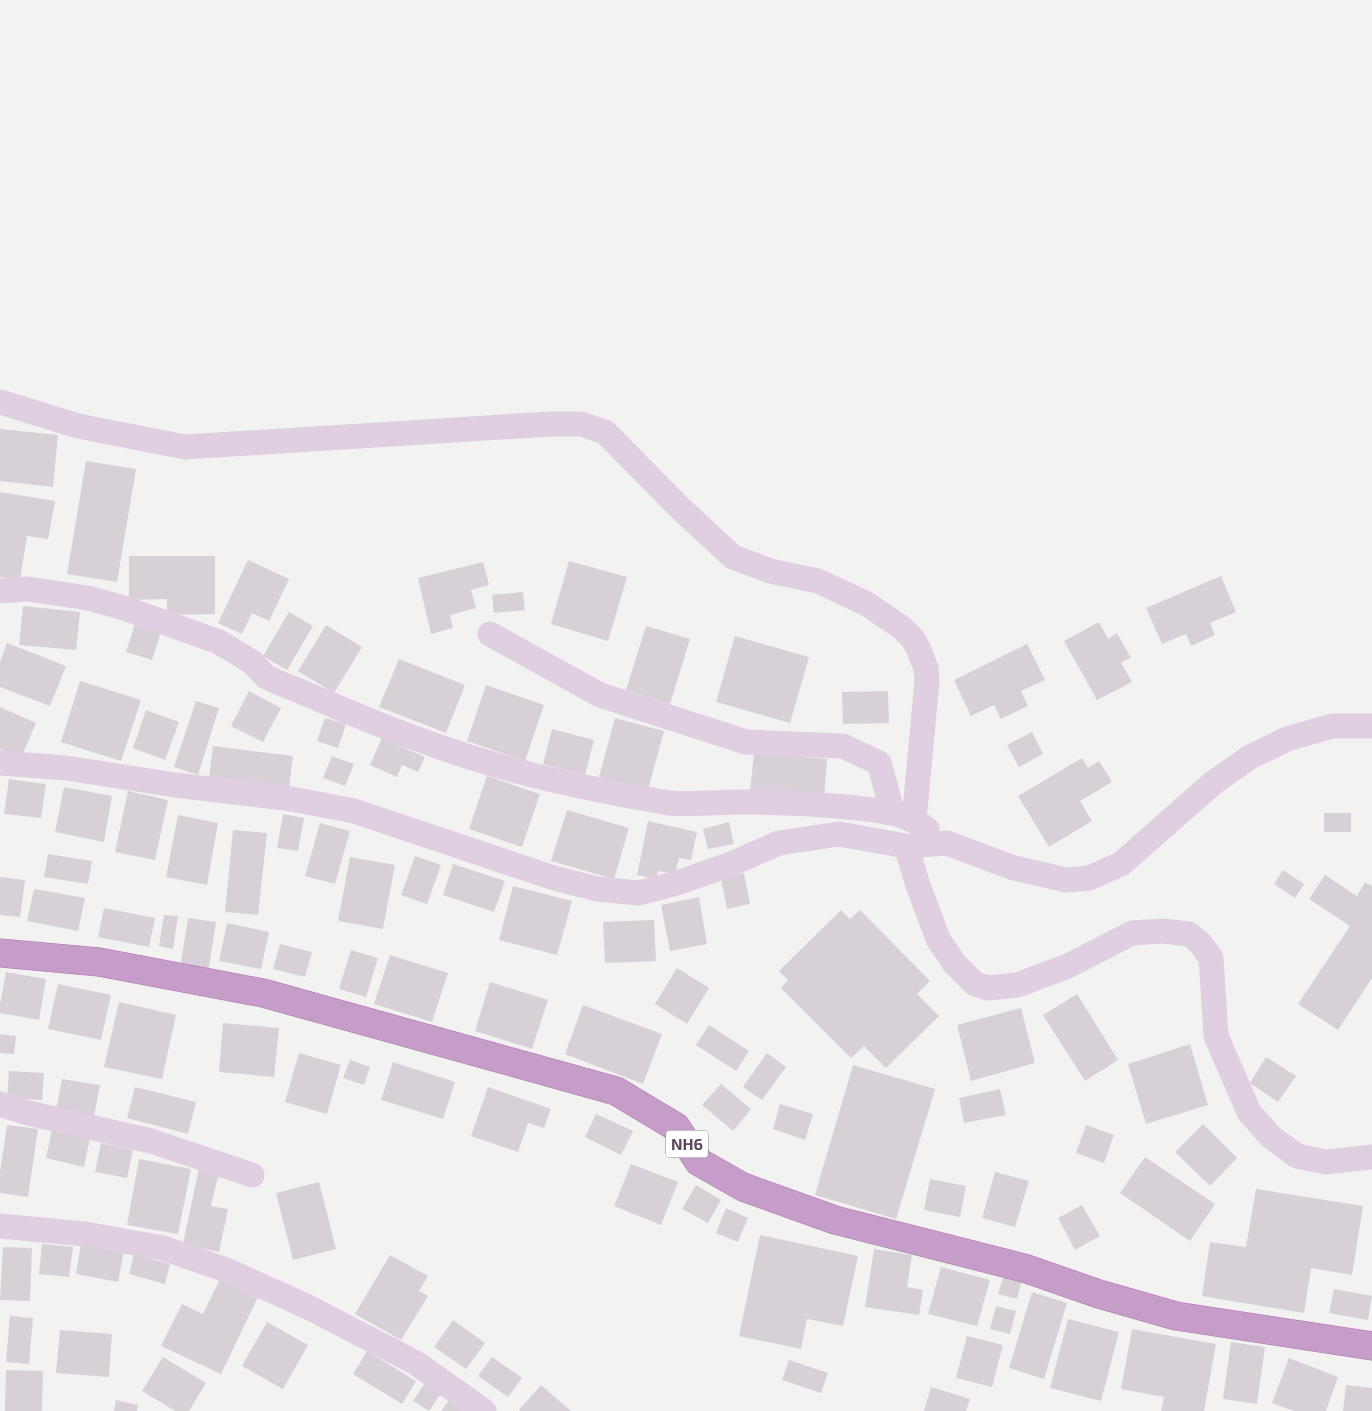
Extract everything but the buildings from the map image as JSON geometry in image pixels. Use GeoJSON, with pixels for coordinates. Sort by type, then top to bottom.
{"type":"FeatureCollection","features":[{"type":"Feature","properties":{"kind":"highway","name":"NH6"},"geometry":{"type":"LineString","coordinates":[[0,953],[100,962],[263,992],[606,1088],[616,1091],[676,1127],[699,1162],[743,1188],[826,1216],[1024,1268],[1099,1294],[1176,1316],[1372,1346]]}},
{"type":"Feature","properties":{"kind":"street"},"geometry":{"type":"LineString","coordinates":[[0,402],[78,426],[185,447],[550,424],[581,424],[605,432],[680,508],[733,557],[770,571],[818,581],[867,604],[902,628],[912,639],[919,650],[926,668],[927,682],[904,816]]}},
{"type":"Feature","properties":{"kind":"street"},"geometry":{"type":"LineString","coordinates":[[0,592],[28,589],[88,598],[124,608],[219,642],[252,662],[266,677],[412,737],[476,760],[556,780],[669,803],[816,803],[904,816],[947,843],[1014,868],[1066,880],[1089,878],[1121,864],[1213,783],[1250,757],[1287,739],[1332,726],[1372,726]]}},
{"type":"Feature","properties":{"kind":"street"},"geometry":{"type":"LineString","coordinates":[[490,634],[600,695],[746,742],[843,746],[879,763],[904,816]]}},
{"type":"Feature","properties":{"kind":"street"},"geometry":{"type":"LineString","coordinates":[[0,763],[66,768],[175,785],[292,800],[354,811],[554,878],[597,889],[639,893],[678,883],[731,864],[779,842],[840,834],[906,846],[947,843]]}},
{"type":"Feature","properties":{"kind":"street"},"geometry":{"type":"LineString","coordinates":[[906,846],[938,939],[954,963],[975,984],[988,988],[1017,985],[1068,966],[1132,932],[1163,931],[1188,934],[1201,944],[1211,958],[1216,1036],[1248,1112],[1271,1137],[1297,1156],[1326,1162],[1372,1157]]}},
{"type":"Feature","properties":{"kind":"street"},"geometry":{"type":"LineString","coordinates":[[0,1104],[24,1112],[151,1141],[252,1175]]}},
{"type":"Feature","properties":{"kind":"street"},"geometry":{"type":"LineString","coordinates":[[0,1226],[85,1234],[162,1248],[226,1270],[306,1306],[416,1363],[484,1411]]}}]}
